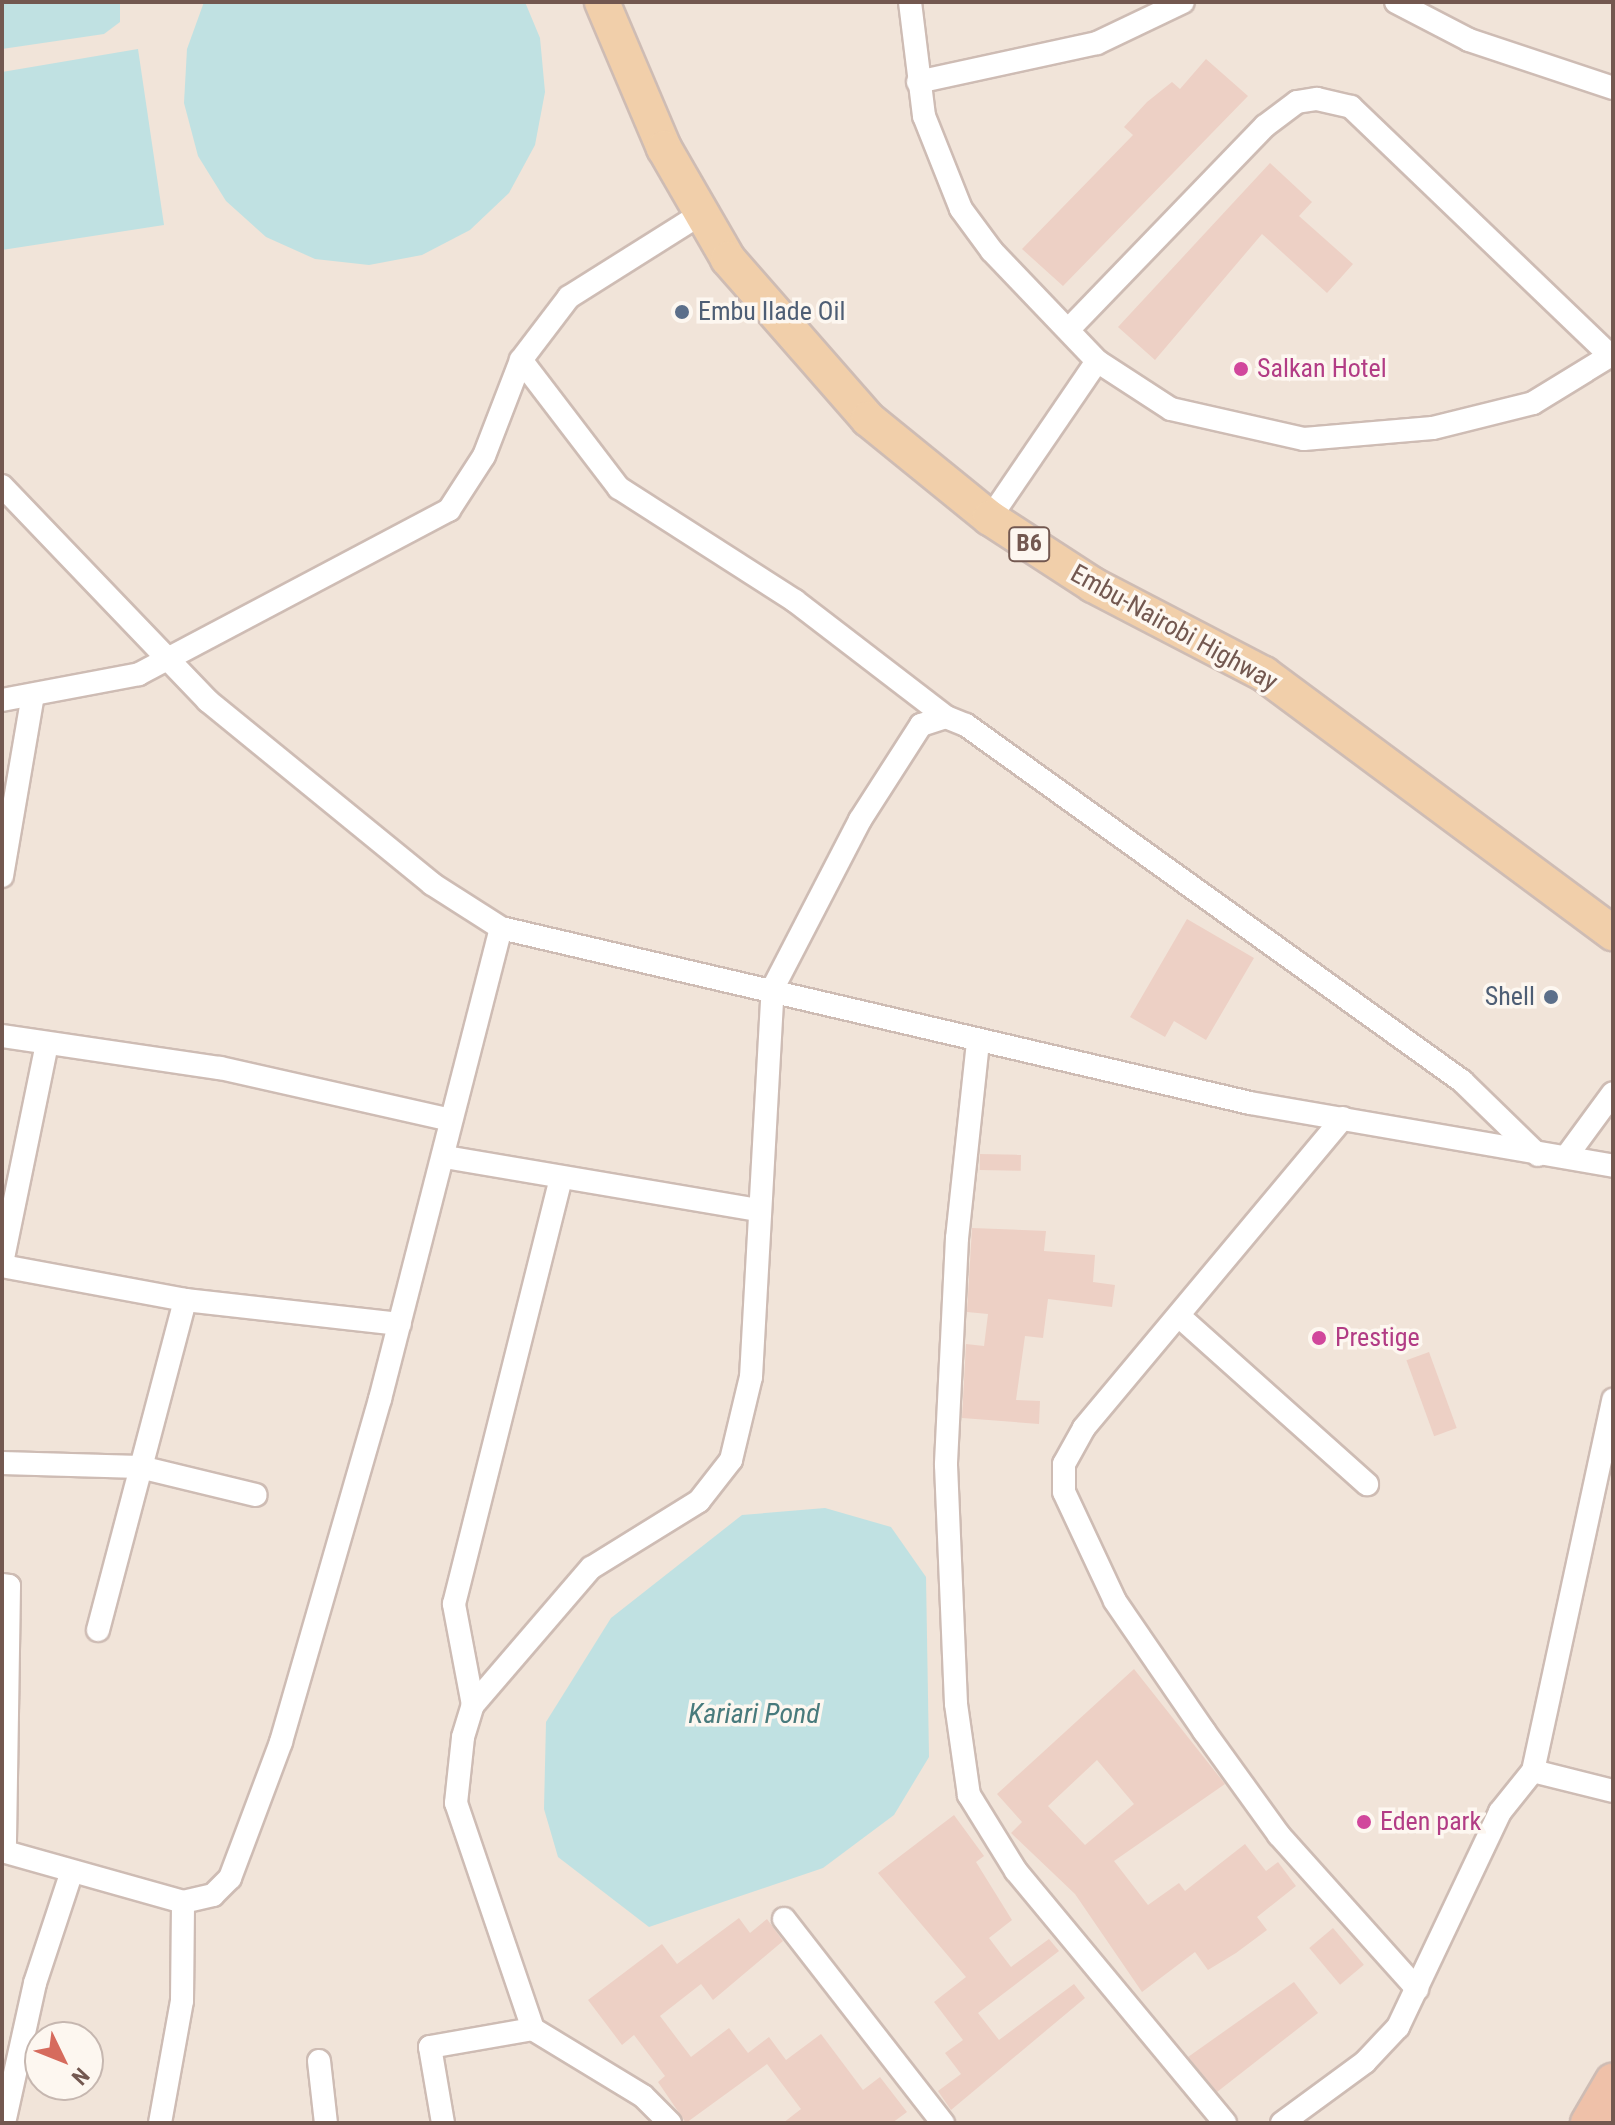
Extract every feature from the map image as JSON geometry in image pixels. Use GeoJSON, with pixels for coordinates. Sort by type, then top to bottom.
{"type":"FeatureCollection","features":[{"type":"Feature","properties":{"kind":"highway"},"geometry":{"type":"LineString","coordinates":[[1589,2123],[1613,2082]]}},
{"type":"Feature","properties":{"kind":"main road","name":"Embu-Nairobi Highway"},"geometry":{"type":"LineString","coordinates":[[602,2],[701,214],[759,301],[830,379],[990,518],[1093,585],[1264,674],[1613,933]]}},
{"type":"Feature","properties":{"kind":"street"},"geometry":{"type":"LineString","coordinates":[[910,2],[918,82],[936,154],[961,209],[992,251],[1097,361],[1171,409],[1304,439],[1503,414],[1565,388],[1612,355],[1351,107],[1317,99],[1297,102],[1265,126],[1069,329]]}},
{"type":"Feature","properties":{"kind":"street"},"geometry":{"type":"LineString","coordinates":[[918,82],[1083,47],[1183,2]]}},
{"type":"Feature","properties":{"kind":"street"},"geometry":{"type":"LineString","coordinates":[[1396,2],[1469,40],[1613,88]]}},
{"type":"Feature","properties":{"kind":"street"},"geometry":{"type":"LineString","coordinates":[[2,700],[32,700],[172,660],[449,510],[484,456],[521,360],[569,297],[701,214]]}},
{"type":"Feature","properties":{"kind":"street"},"geometry":{"type":"LineString","coordinates":[[521,360],[619,488],[795,601],[946,717],[1462,1081],[1538,1155]]}},
{"type":"Feature","properties":{"kind":"street"},"geometry":{"type":"LineString","coordinates":[[990,518],[1097,361]]}},
{"type":"Feature","properties":{"kind":"street"},"geometry":{"type":"LineString","coordinates":[[2,486],[172,660],[270,753],[432,884],[501,928],[773,988],[978,1042],[1343,1118],[1613,1166]]}},
{"type":"Feature","properties":{"kind":"street"},"geometry":{"type":"LineString","coordinates":[[2,876],[32,700]]}},
{"type":"Feature","properties":{"kind":"street"},"geometry":{"type":"LineString","coordinates":[[473,1705],[591,1568],[699,1501],[731,1460],[751,1377],[773,988],[875,797],[921,725],[946,717]]}},
{"type":"Feature","properties":{"kind":"street"},"geometry":{"type":"LineString","coordinates":[[2,1585],[9,1586],[3,1851],[71,1874],[183,1902],[213,1895],[230,1878],[257,1817],[400,1324],[501,928]]}},
{"type":"Feature","properties":{"kind":"street"},"geometry":{"type":"LineString","coordinates":[[2,1036],[220,1068],[450,1120]]}},
{"type":"Feature","properties":{"kind":"street"},"geometry":{"type":"LineString","coordinates":[[978,1042],[957,1238],[946,1465],[956,1704],[969,1795],[1016,1871],[1225,2123]]}},
{"type":"Feature","properties":{"kind":"street"},"geometry":{"type":"LineString","coordinates":[[47,1044],[2,1264],[185,1300],[400,1324]]}},
{"type":"Feature","properties":{"kind":"street"},"geometry":{"type":"LineString","coordinates":[[1566,1157],[1613,1093]]}},
{"type":"Feature","properties":{"kind":"street"},"geometry":{"type":"LineString","coordinates":[[1343,1118],[1078,1440],[1064,1464],[1070,1511],[1115,1601],[1279,1835],[1417,1989]]}},
{"type":"Feature","properties":{"kind":"street"},"geometry":{"type":"LineString","coordinates":[[445,1157],[760,1210]]}},
{"type":"Feature","properties":{"kind":"street"},"geometry":{"type":"LineString","coordinates":[[561,1178],[454,1604],[473,1705],[456,1803],[533,2029],[643,2096],[670,2123]]}},
{"type":"Feature","properties":{"kind":"street"},"geometry":{"type":"LineString","coordinates":[[98,1630],[185,1300]]}},
{"type":"Feature","properties":{"kind":"street"},"geometry":{"type":"LineString","coordinates":[[1180,1317],[1367,1484]]}},
{"type":"Feature","properties":{"kind":"street"},"geometry":{"type":"LineString","coordinates":[[1282,2123],[1365,2062],[1398,2027],[1500,1812],[1533,1771],[1613,1400]]}},
{"type":"Feature","properties":{"kind":"street"},"geometry":{"type":"LineString","coordinates":[[2,1463],[140,1467],[256,1495]]}},
{"type":"Feature","properties":{"kind":"street"},"geometry":{"type":"LineString","coordinates":[[1533,1771],[1613,1791]]}},
{"type":"Feature","properties":{"kind":"street"},"geometry":{"type":"LineString","coordinates":[[4,2123],[35,1983],[71,1874]]}},
{"type":"Feature","properties":{"kind":"street"},"geometry":{"type":"LineString","coordinates":[[160,2123],[182,2001],[183,1902]]}},
{"type":"Feature","properties":{"kind":"street"},"geometry":{"type":"LineString","coordinates":[[784,1919],[943,2123]]}},
{"type":"Feature","properties":{"kind":"street"},"geometry":{"type":"LineString","coordinates":[[443,2123],[430,2047],[533,2029]]}},
{"type":"Feature","properties":{"kind":"street"},"geometry":{"type":"LineString","coordinates":[[319,2061],[326,2123]]}},
{"type":"Feature","properties":{"kind":"shaded area"},"geometry":{"type":"Polygon","coordinates":[[[2,2],[1613,2],[1613,2123],[2,2123],[2,2]]]}},
{"type":"Feature","properties":{"kind":"water"},"geometry":{"type":"Polygon","coordinates":[[[2,2],[120,2],[120,22],[104,34],[2,49],[2,2]]]}},
{"type":"Feature","properties":{"kind":"water"},"geometry":{"type":"Polygon","coordinates":[[[204,2],[525,2],[540,38],[545,92],[535,145],[509,193],[470,230],[422,255],[369,265],[315,259],[266,237],[226,201],[198,156],[184,103],[187,49],[204,2]]]}},
{"type":"Feature","properties":{"kind":"water"},"geometry":{"type":"Polygon","coordinates":[[[138,49],[164,225],[2,250],[2,72],[138,49]]]}},
{"type":"Feature","properties":{"kind":"water","name":"Kariari Pond"},"geometry":{"type":"Polygon","coordinates":[[[825,1508],[891,1527],[926,1577],[929,1757],[894,1815],[823,1868],[649,1927],[558,1857],[544,1809],[546,1722],[611,1618],[742,1515],[825,1508]]]}},
{"type":"Feature","properties":{"kind":"building"},"geometry":{"type":"Polygon","coordinates":[[[1206,59],[1248,96],[1063,286],[1022,249],[1133,135],[1124,127],[1147,102],[1172,82],[1180,89],[1206,59]]]}},
{"type":"Feature","properties":{"kind":"building"},"geometry":{"type":"Polygon","coordinates":[[[1270,163],[1312,202],[1299,216],[1353,264],[1327,293],[1262,234],[1155,360],[1118,327],[1270,163]]]}},
{"type":"Feature","properties":{"kind":"building"},"geometry":{"type":"Polygon","coordinates":[[[1187,919],[1254,958],[1206,1040],[1174,1021],[1165,1037],[1130,1017],[1187,919]]]}},
{"type":"Feature","properties":{"kind":"building"},"geometry":{"type":"Polygon","coordinates":[[[980,1154],[1021,1155],[1021,1171],[980,1170],[980,1154]]]}},
{"type":"Feature","properties":{"kind":"building"},"geometry":{"type":"Polygon","coordinates":[[[972,1228],[1046,1231],[1044,1251],[1095,1255],[1093,1282],[1115,1285],[1112,1307],[1048,1299],[1043,1338],[1025,1336],[1016,1400],[1040,1401],[1039,1424],[962,1418],[966,1344],[984,1346],[988,1314],[967,1312],[972,1228]]]}},
{"type":"Feature","properties":{"kind":"building"},"geometry":{"type":"Polygon","coordinates":[[[1429,1352],[1457,1428],[1434,1436],[1406,1360],[1429,1352]]]}},
{"type":"Feature","properties":{"kind":"building"},"geometry":{"type":"Polygon","coordinates":[[[1134,1669],[1225,1784],[1114,1861],[1148,1905],[1179,1883],[1185,1891],[1245,1844],[1266,1871],[1278,1862],[1296,1886],[1257,1917],[1267,1930],[1236,1953],[1208,1970],[1195,1952],[1142,1992],[1075,1894],[1011,1833],[1022,1822],[997,1794],[1134,1669]],[[1097,1760],[1048,1806],[1085,1845],[1134,1804],[1097,1760]]]}},
{"type":"Feature","properties":{"kind":"building"},"geometry":{"type":"Polygon","coordinates":[[[954,1815],[984,1856],[976,1862],[1012,1920],[989,1938],[1011,1967],[1049,1939],[1059,1951],[978,2013],[999,2040],[1074,1984],[1085,1998],[951,2110],[938,2091],[961,2074],[945,2053],[963,2040],[934,2002],[966,1977],[878,1873],[954,1815]]]}},
{"type":"Feature","properties":{"kind":"building"},"geometry":{"type":"Polygon","coordinates":[[[739,1918],[750,1933],[767,1919],[783,1941],[713,2000],[701,1984],[660,2016],[691,2057],[729,2028],[748,2053],[769,2037],[786,2060],[821,2034],[863,2090],[880,2077],[907,2112],[892,2123],[783,2123],[801,2109],[767,2064],[686,2123],[658,2082],[665,2076],[634,2035],[622,2045],[588,2000],[662,1944],[677,1964],[739,1918]]]}},
{"type":"Feature","properties":{"kind":"building"},"geometry":{"type":"Polygon","coordinates":[[[1333,1928],[1364,1965],[1340,1985],[1309,1948],[1333,1928]]]}},
{"type":"Feature","properties":{"kind":"building"},"geometry":{"type":"Polygon","coordinates":[[[1294,1982],[1318,2013],[1217,2092],[1188,2057],[1294,1982]]]}},
{"type":"Feature","properties":{"kind":"place","name":"Embu Ilade Oil"},"geometry":{"type":"Point","coordinates":[682,312]}},
{"type":"Feature","properties":{"kind":"place","name":"Salkan Hotel"},"geometry":{"type":"Point","coordinates":[1241,369]}},
{"type":"Feature","properties":{"kind":"place","name":"Shell"},"geometry":{"type":"Point","coordinates":[1551,997]}},
{"type":"Feature","properties":{"kind":"place","name":"Prestige"},"geometry":{"type":"Point","coordinates":[1319,1338]}},
{"type":"Feature","properties":{"kind":"place","name":"Eden park"},"geometry":{"type":"Point","coordinates":[1364,1822]}}]}
